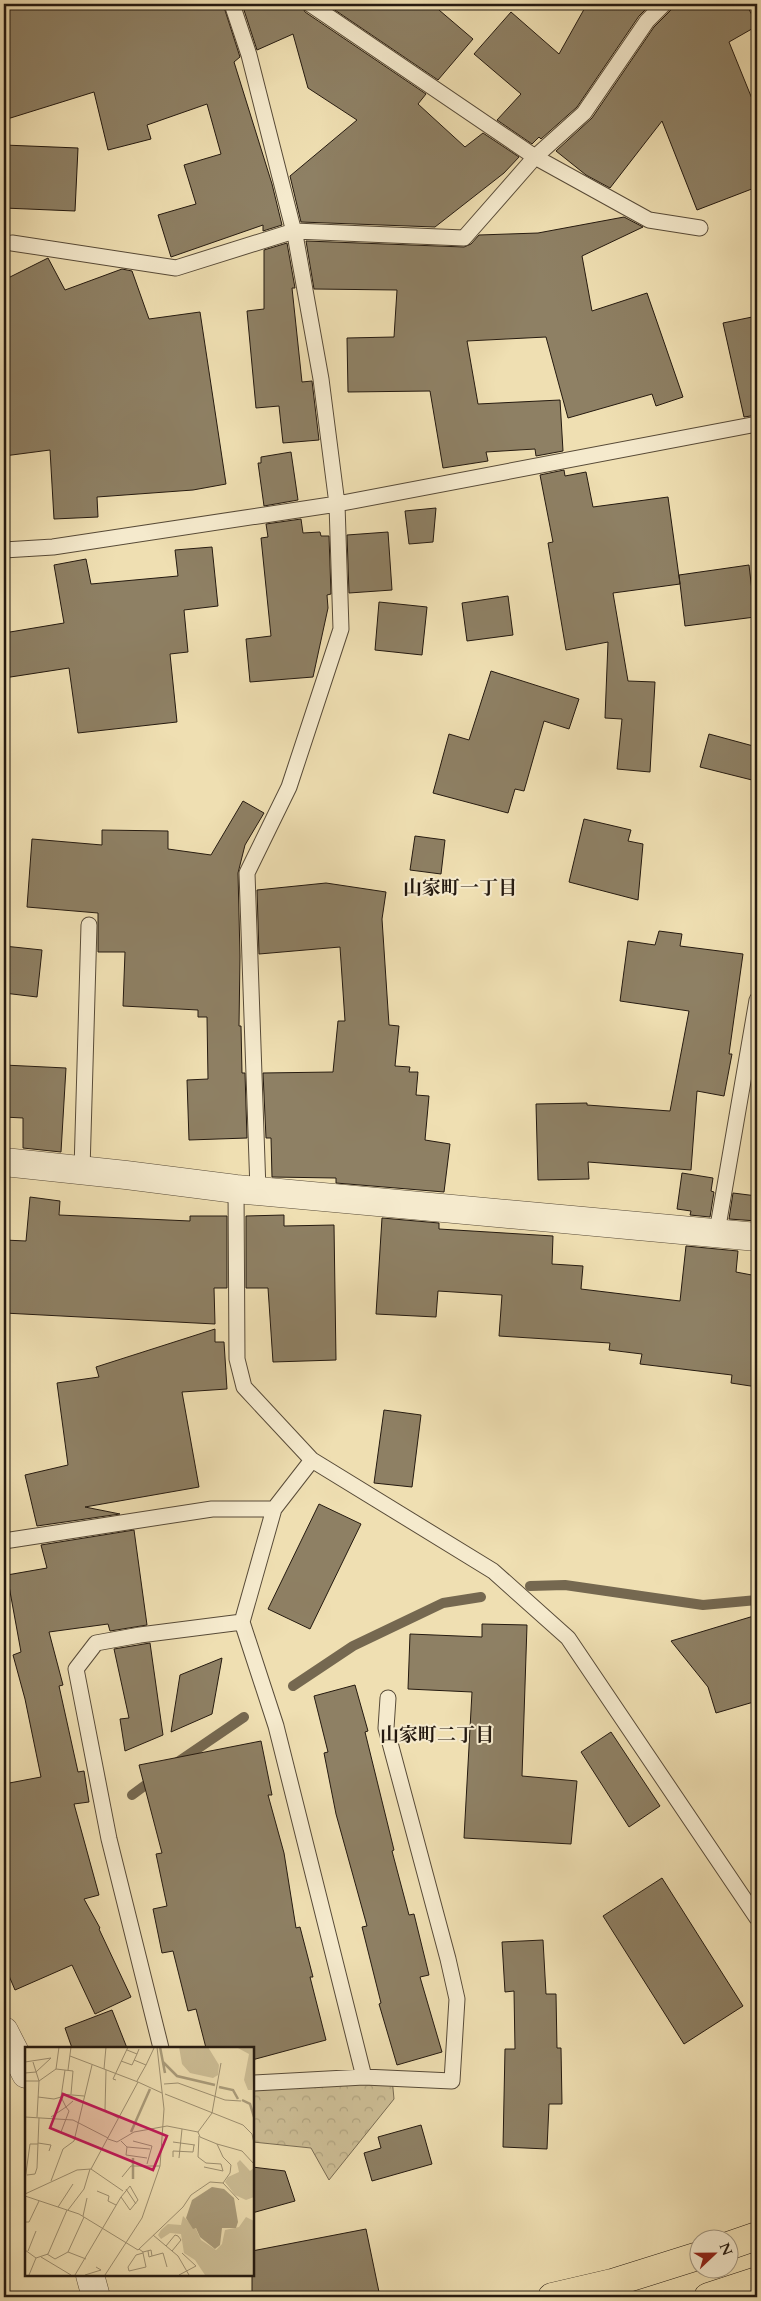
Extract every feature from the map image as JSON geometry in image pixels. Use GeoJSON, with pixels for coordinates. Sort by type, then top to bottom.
{"type":"FeatureCollection","features":[{"type":"Feature","properties":{"kind":"highway"},"geometry":{"type":"LineString","coordinates":[[738,2243],[757,2236]]}},
{"type":"Feature","properties":{"kind":"highway"},"geometry":{"type":"LineString","coordinates":[[552,2297],[612,2283],[688,2259]]}},
{"type":"Feature","properties":{"kind":"highway"},"geometry":{"type":"LineString","coordinates":[[708,2297],[757,2281]]}},
{"type":"Feature","properties":{"kind":"street"},"geometry":{"type":"LineString","coordinates":[[4,1162],[247,1190],[757,1237]]}},
{"type":"Feature","properties":{"kind":"street"},"geometry":{"type":"LineString","coordinates":[[4,2030],[25,2072]]}},
{"type":"Feature","properties":{"kind":"street"},"geometry":{"type":"LineString","coordinates":[[90,2276],[96,2297]]}},
{"type":"Feature","properties":{"kind":"lane"},"geometry":{"type":"LineString","coordinates":[[232,4],[249,55],[294,231],[321,379],[337,504],[341,630],[289,787],[247,873],[247,1190],[237,1359],[244,1387],[312,1460],[493,1571],[568,1638],[757,1918]]}},
{"type":"Feature","properties":{"kind":"lane"},"geometry":{"type":"LineString","coordinates":[[310,4],[535,157],[649,220],[700,228]]}},
{"type":"Feature","properties":{"kind":"lane"},"geometry":{"type":"LineString","coordinates":[[12,243],[176,268],[294,231],[464,238],[535,157],[584,113],[647,21],[664,4]]}},
{"type":"Feature","properties":{"kind":"lane"},"geometry":{"type":"LineString","coordinates":[[4,550],[53,547],[337,504],[757,424]]}},
{"type":"Feature","properties":{"kind":"lane"},"geometry":{"type":"LineString","coordinates":[[82,1170],[89,925]]}},
{"type":"Feature","properties":{"kind":"lane"},"geometry":{"type":"LineString","coordinates":[[717,1232],[757,1000]]}},
{"type":"Feature","properties":{"kind":"lane"},"geometry":{"type":"LineString","coordinates":[[312,1460],[274,1510],[242,1622],[276,1726],[364,2077]]}},
{"type":"Feature","properties":{"kind":"lane"},"geometry":{"type":"LineString","coordinates":[[4,1541],[212,1509],[274,1510]]}},
{"type":"Feature","properties":{"kind":"lane"},"geometry":{"type":"LineString","coordinates":[[161,2047],[109,1839],[76,1669],[96,1643],[140,1635],[242,1622]]}},
{"type":"Feature","properties":{"kind":"lane"},"geometry":{"type":"LineString","coordinates":[[254,2083],[364,2077],[452,2081],[457,1999],[386,1728],[388,1698]]}},
{"type":"Feature","properties":{"kind":"green space"},"geometry":{"type":"Polygon","coordinates":[[[392,2078],[394,2099],[329,2180],[311,2148],[254,2142],[254,2083],[392,2078]]]}},
{"type":"Feature","properties":{"kind":"building"},"geometry":{"type":"Polygon","coordinates":[[[24,4],[223,4],[240,57],[234,62],[272,184],[282,225],[263,231],[263,225],[171,257],[158,215],[196,204],[184,165],[221,154],[207,104],[147,125],[151,139],[108,150],[94,92],[4,120],[4,10],[24,4]]]}},
{"type":"Feature","properties":{"kind":"building"},"geometry":{"type":"Polygon","coordinates":[[[242,4],[301,4],[305,12],[426,94],[418,104],[465,147],[483,133],[519,157],[504,173],[435,227],[301,222],[290,176],[357,120],[308,88],[293,34],[257,50],[242,4]]]}},
{"type":"Feature","properties":{"kind":"building"},"geometry":{"type":"Polygon","coordinates":[[[326,4],[432,4],[473,39],[438,80],[326,4]]]}},
{"type":"Feature","properties":{"kind":"building"},"geometry":{"type":"Polygon","coordinates":[[[587,4],[651,4],[639,16],[577,107],[541,139],[539,137],[532,144],[497,120],[521,94],[474,54],[511,12],[559,54],[587,4]]]}},
{"type":"Feature","properties":{"kind":"building"},"geometry":{"type":"Polygon","coordinates":[[[673,4],[746,4],[757,24],[757,26],[729,42],[757,111],[757,187],[697,210],[662,121],[610,188],[586,175],[556,151],[592,118],[654,27],[671,10],[673,4]]]}},
{"type":"Feature","properties":{"kind":"building"},"geometry":{"type":"Polygon","coordinates":[[[4,145],[78,148],[75,211],[4,208],[4,145]]]}},
{"type":"Feature","properties":{"kind":"building"},"geometry":{"type":"Polygon","coordinates":[[[624,217],[643,227],[582,256],[592,311],[647,293],[683,397],[656,406],[652,394],[568,418],[546,337],[467,341],[478,404],[560,400],[563,451],[536,456],[535,449],[486,452],[488,461],[443,468],[430,391],[348,392],[347,338],[394,337],[397,290],[314,289],[306,241],[464,247],[471,244],[479,235],[538,233],[624,217]]]}},
{"type":"Feature","properties":{"kind":"building"},"geometry":{"type":"Polygon","coordinates":[[[287,243],[295,288],[292,288],[302,382],[312,381],[319,440],[283,443],[279,406],[256,408],[247,311],[264,309],[264,250],[287,243]]]}},
{"type":"Feature","properties":{"kind":"building"},"geometry":{"type":"Polygon","coordinates":[[[48,258],[65,290],[122,269],[132,271],[149,319],[200,312],[226,484],[193,490],[97,497],[98,517],[54,519],[50,450],[4,456],[4,280],[48,258]]]}},
{"type":"Feature","properties":{"kind":"building"},"geometry":{"type":"Polygon","coordinates":[[[757,316],[757,415],[744,417],[723,323],[757,316]]]}},
{"type":"Feature","properties":{"kind":"building"},"geometry":{"type":"Polygon","coordinates":[[[291,452],[298,500],[264,506],[258,463],[261,463],[261,457],[291,452]]]}},
{"type":"Feature","properties":{"kind":"building"},"geometry":{"type":"Polygon","coordinates":[[[564,470],[565,476],[586,472],[593,507],[668,497],[680,584],[613,593],[628,681],[655,682],[650,772],[617,769],[622,719],[605,718],[608,642],[566,650],[548,543],[553,542],[540,475],[564,470]]]}},
{"type":"Feature","properties":{"kind":"building"},"geometry":{"type":"Polygon","coordinates":[[[436,508],[433,542],[409,544],[405,511],[436,508]]]}},
{"type":"Feature","properties":{"kind":"building"},"geometry":{"type":"Polygon","coordinates":[[[301,519],[303,533],[320,532],[321,536],[329,536],[331,594],[327,595],[328,608],[313,677],[250,682],[246,639],[271,636],[261,538],[268,537],[266,524],[301,519]]]}},
{"type":"Feature","properties":{"kind":"building"},"geometry":{"type":"Polygon","coordinates":[[[388,532],[392,590],[349,593],[347,535],[388,532]]]}},
{"type":"Feature","properties":{"kind":"building"},"geometry":{"type":"Polygon","coordinates":[[[212,547],[218,606],[184,610],[188,652],[170,654],[177,722],[78,733],[69,668],[4,678],[4,633],[64,623],[54,565],[86,559],[91,584],[178,576],[175,550],[212,547]]]}},
{"type":"Feature","properties":{"kind":"building"},"geometry":{"type":"Polygon","coordinates":[[[749,565],[755,617],[685,626],[679,575],[749,565]]]}},
{"type":"Feature","properties":{"kind":"building"},"geometry":{"type":"Polygon","coordinates":[[[508,596],[513,635],[467,641],[462,603],[508,596]]]}},
{"type":"Feature","properties":{"kind":"building"},"geometry":{"type":"Polygon","coordinates":[[[379,602],[427,607],[422,655],[375,650],[379,602]]]}},
{"type":"Feature","properties":{"kind":"building"},"geometry":{"type":"Polygon","coordinates":[[[491,671],[579,699],[569,729],[544,721],[524,791],[515,789],[508,813],[433,793],[449,734],[469,740],[491,671]]]}},
{"type":"Feature","properties":{"kind":"building"},"geometry":{"type":"Polygon","coordinates":[[[709,734],[757,747],[757,761],[752,780],[700,767],[709,734]]]}},
{"type":"Feature","properties":{"kind":"building"},"geometry":{"type":"Polygon","coordinates":[[[243,801],[264,813],[245,845],[238,873],[239,1026],[241,1026],[242,1073],[245,1073],[247,1138],[189,1140],[187,1080],[208,1079],[207,1017],[198,1017],[198,1010],[123,1006],[125,952],[98,952],[98,913],[27,907],[32,839],[102,845],[102,830],[168,831],[168,849],[211,855],[243,801]]]}},
{"type":"Feature","properties":{"kind":"building"},"geometry":{"type":"Polygon","coordinates":[[[584,819],[631,830],[628,841],[643,844],[638,900],[569,882],[584,819]]]}},
{"type":"Feature","properties":{"kind":"building"},"geometry":{"type":"Polygon","coordinates":[[[415,836],[445,840],[441,874],[410,870],[415,836]]]}},
{"type":"Feature","properties":{"kind":"building"},"geometry":{"type":"Polygon","coordinates":[[[326,883],[386,892],[382,919],[389,1025],[399,1026],[395,1066],[410,1067],[409,1072],[418,1072],[416,1095],[429,1096],[425,1140],[450,1144],[444,1192],[336,1183],[336,1178],[272,1177],[271,1138],[266,1138],[263,1073],[333,1072],[338,1021],[345,1021],[340,947],[259,954],[257,890],[326,883]]]}},
{"type":"Feature","properties":{"kind":"building"},"geometry":{"type":"Polygon","coordinates":[[[659,931],[682,934],[680,946],[743,954],[729,1054],[732,1054],[724,1096],[697,1091],[691,1170],[588,1162],[589,1179],[538,1180],[536,1104],[587,1103],[587,1105],[670,1111],[689,1011],[620,1001],[628,941],[655,945],[659,931]]]}},
{"type":"Feature","properties":{"kind":"building"},"geometry":{"type":"Polygon","coordinates":[[[4,946],[42,950],[37,997],[4,993],[4,946]]]}},
{"type":"Feature","properties":{"kind":"building"},"geometry":{"type":"Polygon","coordinates":[[[4,1065],[66,1068],[61,1152],[23,1148],[23,1118],[4,1117],[4,1065]]]}},
{"type":"Feature","properties":{"kind":"building"},"geometry":{"type":"Polygon","coordinates":[[[682,1173],[713,1178],[711,1191],[714,1192],[710,1217],[690,1215],[691,1211],[677,1209],[682,1173]]]}},
{"type":"Feature","properties":{"kind":"building"},"geometry":{"type":"Polygon","coordinates":[[[733,1193],[757,1196],[757,1221],[729,1219],[733,1193]]]}},
{"type":"Feature","properties":{"kind":"building"},"geometry":{"type":"Polygon","coordinates":[[[30,1197],[60,1201],[59,1215],[190,1221],[190,1216],[227,1216],[227,1288],[214,1288],[215,1324],[4,1313],[4,1240],[26,1241],[30,1197]]]}},
{"type":"Feature","properties":{"kind":"building"},"geometry":{"type":"Polygon","coordinates":[[[284,1215],[284,1226],[334,1225],[336,1360],[273,1362],[268,1288],[246,1288],[246,1216],[284,1215]]]}},
{"type":"Feature","properties":{"kind":"building"},"geometry":{"type":"Polygon","coordinates":[[[382,1218],[439,1223],[439,1229],[553,1236],[552,1264],[583,1266],[581,1289],[680,1301],[686,1246],[738,1251],[736,1272],[757,1276],[757,1387],[731,1383],[732,1375],[640,1364],[642,1354],[609,1350],[610,1343],[499,1336],[502,1295],[438,1291],[436,1317],[376,1314],[382,1218]]]}},
{"type":"Feature","properties":{"kind":"building"},"geometry":{"type":"Polygon","coordinates":[[[215,1329],[215,1342],[224,1342],[227,1389],[182,1392],[199,1487],[85,1507],[120,1514],[37,1526],[25,1475],[68,1465],[57,1383],[99,1377],[96,1367],[215,1329]]]}},
{"type":"Feature","properties":{"kind":"building"},"geometry":{"type":"Polygon","coordinates":[[[384,1410],[421,1415],[412,1487],[374,1483],[384,1410]]]}},
{"type":"Feature","properties":{"kind":"building"},"geometry":{"type":"Polygon","coordinates":[[[319,1504],[361,1524],[310,1629],[268,1609],[319,1504]]]}},
{"type":"Feature","properties":{"kind":"building"},"geometry":{"type":"Polygon","coordinates":[[[134,1530],[147,1625],[110,1631],[108,1624],[49,1632],[63,1685],[59,1686],[78,1772],[84,1771],[89,1802],[74,1804],[99,1895],[84,1899],[100,1928],[131,1997],[95,2014],[72,1965],[15,1990],[4,1964],[4,1784],[41,1777],[25,1699],[13,1655],[21,1652],[7,1575],[47,1568],[41,1545],[134,1530]]]}},
{"type":"Feature","properties":{"kind":"building"},"geometry":{"type":"Polygon","coordinates":[[[757,1615],[757,1701],[716,1713],[708,1687],[671,1641],[757,1615]]]}},
{"type":"Feature","properties":{"kind":"building"},"geometry":{"type":"Polygon","coordinates":[[[482,1624],[527,1625],[522,1776],[577,1781],[571,1844],[464,1838],[472,1692],[408,1689],[410,1634],[482,1637],[482,1624]]]}},
{"type":"Feature","properties":{"kind":"building"},"geometry":{"type":"Polygon","coordinates":[[[150,1643],[163,1735],[125,1751],[120,1719],[129,1718],[114,1649],[150,1643]]]}},
{"type":"Feature","properties":{"kind":"building"},"geometry":{"type":"Polygon","coordinates":[[[222,1658],[212,1714],[171,1732],[180,1675],[222,1658]]]}},
{"type":"Feature","properties":{"kind":"building"},"geometry":{"type":"Polygon","coordinates":[[[355,1685],[368,1731],[365,1732],[394,1850],[392,1851],[409,1915],[414,1914],[429,1975],[420,1977],[442,2052],[397,2065],[379,2004],[381,2003],[362,1927],[367,1926],[336,1814],[324,1753],[328,1752],[314,1696],[355,1685]]]}},
{"type":"Feature","properties":{"kind":"building"},"geometry":{"type":"Polygon","coordinates":[[[611,1732],[660,1806],[629,1827],[581,1752],[611,1732]]]}},
{"type":"Feature","properties":{"kind":"building"},"geometry":{"type":"Polygon","coordinates":[[[261,1741],[272,1795],[268,1795],[284,1853],[296,1928],[300,1927],[326,2040],[254,2059],[254,2047],[206,2047],[196,2009],[188,2011],[173,1951],[162,1953],[153,1909],[167,1906],[156,1854],[162,1853],[139,1765],[261,1741]]]}},
{"type":"Feature","properties":{"kind":"building"},"geometry":{"type":"Polygon","coordinates":[[[662,1878],[743,2006],[684,2044],[603,1916],[662,1878]]]}},
{"type":"Feature","properties":{"kind":"building"},"geometry":{"type":"Polygon","coordinates":[[[543,1940],[546,1994],[556,1994],[557,2048],[561,2048],[562,2104],[549,2104],[547,2149],[503,2147],[505,2049],[515,2049],[514,1991],[505,1992],[502,1942],[543,1940]]]}},
{"type":"Feature","properties":{"kind":"building"},"geometry":{"type":"Polygon","coordinates":[[[112,2010],[127,2047],[72,2047],[65,2028],[112,2010]]]}},
{"type":"Feature","properties":{"kind":"building"},"geometry":{"type":"Polygon","coordinates":[[[421,2125],[432,2164],[372,2181],[364,2153],[381,2148],[378,2137],[421,2125]]]}},
{"type":"Feature","properties":{"kind":"building"},"geometry":{"type":"Polygon","coordinates":[[[254,2167],[285,2171],[295,2201],[254,2212],[254,2167]]]}},
{"type":"Feature","properties":{"kind":"building"},"geometry":{"type":"Polygon","coordinates":[[[366,2229],[379,2292],[347,2297],[252,2297],[254,2251],[366,2229]]]}},
{"type":"Feature","properties":{"kind":"waterway"},"geometry":{"type":"LineString","coordinates":[[530,1586],[565,1585],[703,1605],[757,1600]]}},
{"type":"Feature","properties":{"kind":"waterway"},"geometry":{"type":"LineString","coordinates":[[293,1686],[353,1646],[443,1603],[481,1597]]}},
{"type":"Feature","properties":{"kind":"waterway"},"geometry":{"type":"LineString","coordinates":[[175,1764],[244,1717]]}},
{"type":"Feature","properties":{"kind":"waterway"},"geometry":{"type":"LineString","coordinates":[[132,1795],[155,1778]]}},
{"type":"Feature","properties":{"kind":"district","name":"山家町一丁目"},"geometry":{"type":"Point","coordinates":[460,888]}},
{"type":"Feature","properties":{"kind":"district","name":"山家町二丁目"},"geometry":{"type":"Point","coordinates":[437,1735]}}]}
